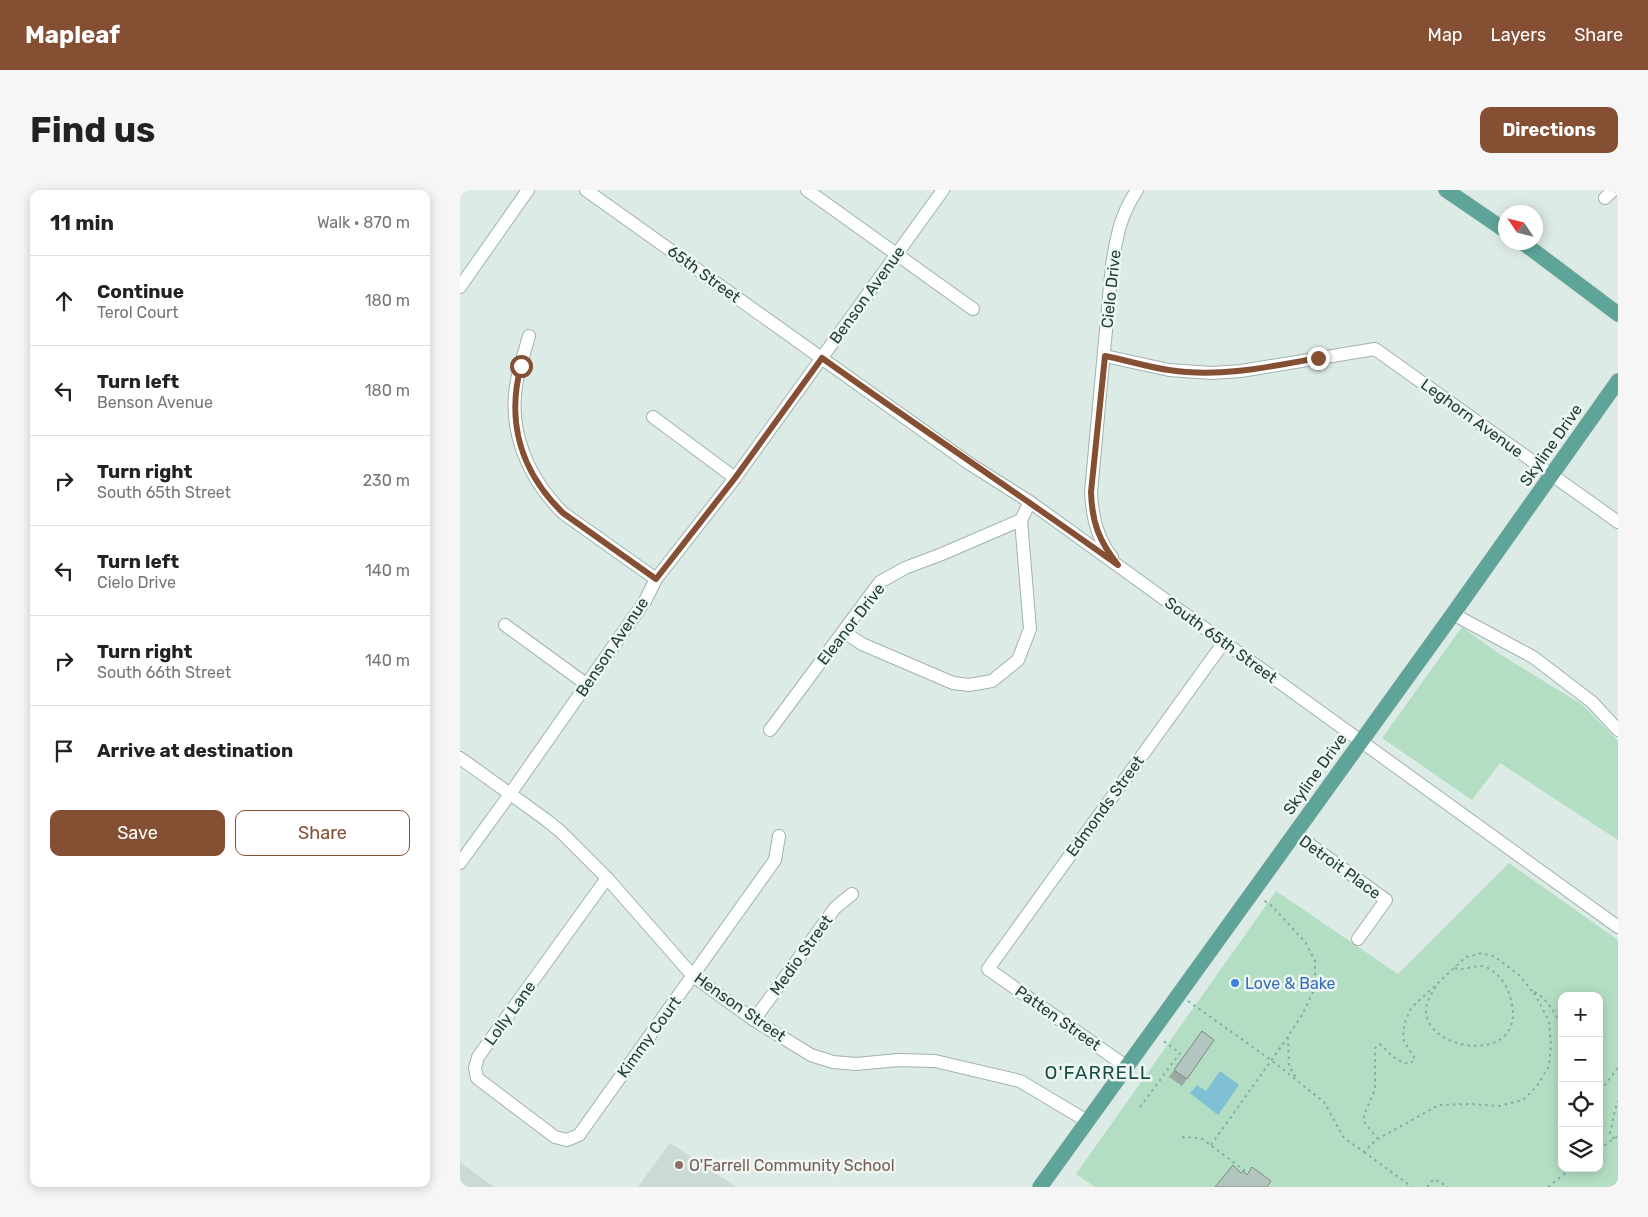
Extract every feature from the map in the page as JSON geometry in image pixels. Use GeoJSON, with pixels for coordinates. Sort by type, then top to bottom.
{"type":"FeatureCollection","features":[{"type":"Feature","properties":{"kind":"main road"},"geometry":{"type":"LineString","coordinates":[[1449,191],[1498,225]]}},
{"type":"Feature","properties":{"kind":"main road"},"geometry":{"type":"LineString","coordinates":[[1533,250],[1618,314]]}},
{"type":"Feature","properties":{"kind":"main road","name":"Skyline Drive"},"geometry":{"type":"LineString","coordinates":[[1040,1187],[1453,614],[1618,381]]}},
{"type":"Feature","properties":{"kind":"street"},"geometry":{"type":"LineString","coordinates":[[460,287],[528,190]]}},
{"type":"Feature","properties":{"kind":"street","name":"65th Street"},"geometry":{"type":"LineString","coordinates":[[586,190],[822,358]]}},
{"type":"Feature","properties":{"kind":"street"},"geometry":{"type":"LineString","coordinates":[[807,190],[973,309]]}},
{"type":"Feature","properties":{"kind":"street","name":"Benson Avenue"},"geometry":{"type":"LineString","coordinates":[[460,863],[645,600],[656,579],[735,478],[944,190]]}},
{"type":"Feature","properties":{"kind":"street","name":"Cielo Drive"},"geometry":{"type":"LineString","coordinates":[[1118,565],[1104,548],[1098,532],[1091,492],[1112,265],[1117,230],[1128,204],[1137,190]]}},
{"type":"Feature","properties":{"kind":"street"},"geometry":{"type":"LineString","coordinates":[[529,336],[517,380],[515,408],[522,449],[534,477],[552,502],[563,513],[656,579]]}},
{"type":"Feature","properties":{"kind":"street","name":"Leghorn Avenue"},"geometry":{"type":"LineString","coordinates":[[1105,356],[1169,370],[1212,373],[1241,371],[1375,349],[1618,522]]}},
{"type":"Feature","properties":{"kind":"street","name":"South 65th Street"},"geometry":{"type":"LineString","coordinates":[[822,358],[970,464],[1030,502],[1618,926]]}},
{"type":"Feature","properties":{"kind":"street"},"geometry":{"type":"LineString","coordinates":[[653,417],[735,478]]}},
{"type":"Feature","properties":{"kind":"street"},"geometry":{"type":"LineString","coordinates":[[846,630],[850,636],[862,644],[953,684],[969,685],[992,681],[1018,660],[1030,628],[1021,520],[1030,502]]}},
{"type":"Feature","properties":{"kind":"street","name":"Eleanor Drive"},"geometry":{"type":"LineString","coordinates":[[770,730],[880,582],[904,568],[1021,520]]}},
{"type":"Feature","properties":{"kind":"street"},"geometry":{"type":"LineString","coordinates":[[1453,614],[1533,657],[1592,702],[1618,730]]}},
{"type":"Feature","properties":{"kind":"street"},"geometry":{"type":"LineString","coordinates":[[505,625],[586,684]]}},
{"type":"Feature","properties":{"kind":"street","name":"Edmonds Street"},"geometry":{"type":"LineString","coordinates":[[988,970],[1224,642]]}},
{"type":"Feature","properties":{"kind":"street","name":"Henson Street"},"geometry":{"type":"LineString","coordinates":[[460,758],[560,831],[607,878],[693,976],[754,1020],[811,1055],[833,1062],[856,1064],[898,1060],[934,1061],[1020,1081],[1087,1121]]}},
{"type":"Feature","properties":{"kind":"street","name":"Detroit Place"},"geometry":{"type":"LineString","coordinates":[[1294,833],[1386,900],[1358,939]]}},
{"type":"Feature","properties":{"kind":"street","name":"Kimmy Court"},"geometry":{"type":"LineString","coordinates":[[550,1133],[555,1137],[567,1140],[579,1135],[775,860],[779,836]]}},
{"type":"Feature","properties":{"kind":"street","name":"Lolly Lane"},"geometry":{"type":"LineString","coordinates":[[550,1133],[477,1078],[475,1068],[478,1057],[607,878]]}},
{"type":"Feature","properties":{"kind":"street","name":"Medio Street"},"geometry":{"type":"LineString","coordinates":[[754,1020],[835,908],[852,894]]}},
{"type":"Feature","properties":{"kind":"street","name":"Patten Street"},"geometry":{"type":"LineString","coordinates":[[988,970],[1127,1067]]}},
{"type":"Feature","properties":{"kind":"path"},"geometry":{"type":"LineString","coordinates":[[1211,1145],[1302,1015],[1315,988],[1315,961],[1306,943],[1272,906],[1252,892]]}},
{"type":"Feature","properties":{"kind":"path"},"geometry":{"type":"LineString","coordinates":[[1364,1152],[1378,1139],[1439,1105],[1472,1104],[1498,1106],[1523,1100],[1537,1086],[1548,1066],[1551,1045],[1549,1021],[1533,991],[1519,975],[1495,957],[1482,953],[1466,956],[1411,1008],[1404,1025],[1403,1039],[1414,1059],[1410,1064],[1393,1058],[1380,1044],[1376,1048],[1375,1089],[1364,1115],[1364,1122],[1378,1139]]}},
{"type":"Feature","properties":{"kind":"path"},"geometry":{"type":"LineString","coordinates":[[1437,984],[1428,1001],[1426,1011],[1428,1022],[1435,1032],[1446,1039],[1459,1043],[1484,1046],[1497,1042],[1509,1032],[1515,1017],[1510,990],[1497,974],[1486,967],[1454,968]]}},
{"type":"Feature","properties":{"kind":"path"},"geometry":{"type":"LineString","coordinates":[[1533,991],[1541,996],[1551,1007],[1558,1020]]}},
{"type":"Feature","properties":{"kind":"path"},"geometry":{"type":"LineString","coordinates":[[1179,994],[1271,1060],[1324,1102],[1344,1138],[1412,1187]]}},
{"type":"Feature","properties":{"kind":"path"},"geometry":{"type":"LineString","coordinates":[[1152,1032],[1184,1056]]}},
{"type":"Feature","properties":{"kind":"path"},"geometry":{"type":"LineString","coordinates":[[1288,1036],[1289,1066],[1297,1081]]}},
{"type":"Feature","properties":{"kind":"path"},"geometry":{"type":"LineString","coordinates":[[1140,1107],[1180,1053]]}},
{"type":"Feature","properties":{"kind":"path"},"geometry":{"type":"LineString","coordinates":[[1603,1086],[1618,1067]]}},
{"type":"Feature","properties":{"kind":"path"},"geometry":{"type":"LineString","coordinates":[[1614,1139],[1610,1133],[1615,1114],[1614,1110],[1618,1101]]}},
{"type":"Feature","properties":{"kind":"path"},"geometry":{"type":"LineString","coordinates":[[1603,1146],[1618,1136]]}},
{"type":"Feature","properties":{"kind":"path"},"geometry":{"type":"LineString","coordinates":[[1182,1138],[1201,1138],[1254,1177]]}},
{"type":"Feature","properties":{"kind":"path"},"geometry":{"type":"LineString","coordinates":[[1548,1187],[1567,1172]]}},
{"type":"Feature","properties":{"kind":"path"},"geometry":{"type":"LineString","coordinates":[[1427,1187],[1434,1179],[1448,1187]]}},
{"type":"Feature","properties":{"kind":"shaded area","name":"O'Farrell Community School"},"geometry":{"type":"Polygon","coordinates":[[[670,1143],[736,1187],[638,1187],[670,1143]]]}},
{"type":"Feature","properties":{"kind":"shaded area"},"geometry":{"type":"Polygon","coordinates":[[[460,1162],[494,1187],[460,1187],[460,1162]]]}},
{"type":"Feature","properties":{"kind":"green space"},"geometry":{"type":"Polygon","coordinates":[[[1462,627],[1498,653],[1583,705],[1618,741],[1618,840],[1500,763],[1472,800],[1382,738],[1462,627]]]}},
{"type":"Feature","properties":{"kind":"green space"},"geometry":{"type":"Polygon","coordinates":[[[1509,863],[1618,940],[1618,1187],[1095,1187],[1076,1174],[1276,891],[1398,974],[1509,863]]]}},
{"type":"Feature","properties":{"kind":"water"},"geometry":{"type":"Polygon","coordinates":[[[1220,1071],[1239,1085],[1218,1115],[1190,1093],[1197,1085],[1206,1091],[1220,1071]]]}},
{"type":"Feature","properties":{"kind":"building"},"geometry":{"type":"Polygon","coordinates":[[[1202,1031],[1214,1040],[1187,1079],[1174,1070],[1202,1031]]]}},
{"type":"Feature","properties":{"kind":"building"},"geometry":{"type":"Polygon","coordinates":[[[1233,1165],[1241,1173],[1243,1171],[1247,1175],[1252,1167],[1271,1181],[1267,1187],[1215,1187],[1233,1165]]]}},
{"type":"Feature","properties":{"kind":"place","name":"Love & Bake"},"geometry":{"type":"Point","coordinates":[1235,983]}},
{"type":"Feature","properties":{"kind":"place","name":"O'Farrell Community School"},"geometry":{"type":"Point","coordinates":[679,1165]}},
{"type":"Feature","properties":{"kind":"district","name":"O'FARRELL"},"geometry":{"type":"Point","coordinates":[1098,1072]}},
{"type":"Feature","properties":{"kind":"route"},"geometry":{"type":"LineString","coordinates":[[521,366],[517,380],[515,408],[518,436],[527,464],[542,490],[563,513],[656,579],[735,478],[822,358],[970,464],[1030,502],[1118,565],[1104,548],[1098,532],[1091,492],[1105,356],[1169,370],[1212,373],[1241,371],[1318,358]]}}]}
